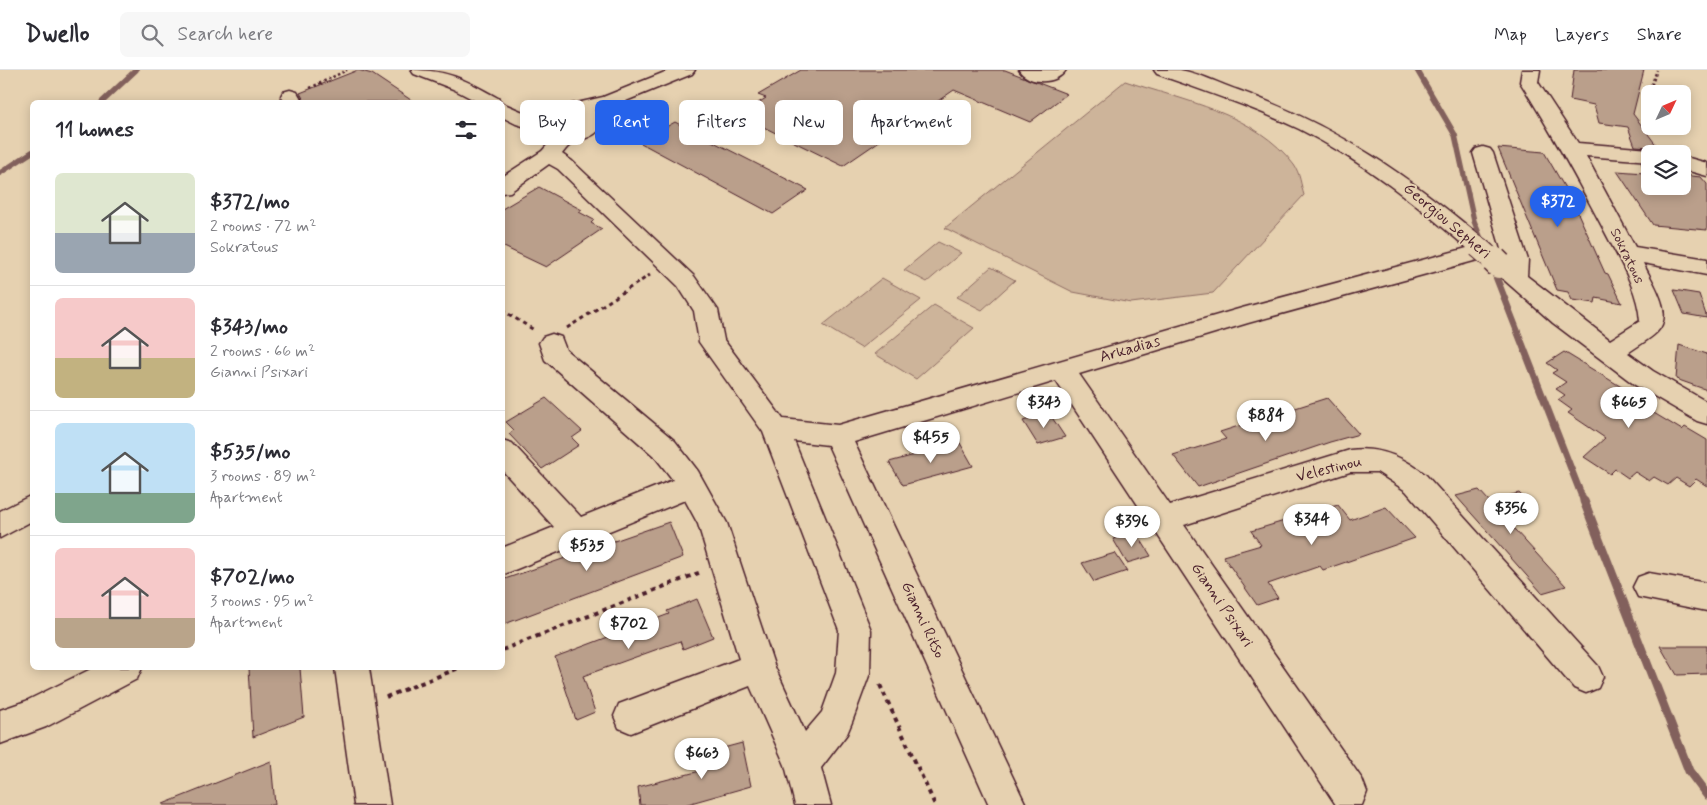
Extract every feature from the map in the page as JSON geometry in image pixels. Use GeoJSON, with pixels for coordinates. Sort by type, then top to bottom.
{"type":"FeatureCollection","features":[{"type":"Feature","properties":{"kind":"street"},"geometry":{"type":"LineString","coordinates":[[420,70],[460,85],[488,100]]}},
{"type":"Feature","properties":{"kind":"street"},"geometry":{"type":"LineString","coordinates":[[585,107],[609,101],[686,70]]}},
{"type":"Feature","properties":{"kind":"street"},"geometry":{"type":"LineString","coordinates":[[1028,70],[1046,77],[1057,70]]}},
{"type":"Feature","properties":{"kind":"street","name":"Georgiou Sepheri"},"geometry":{"type":"LineString","coordinates":[[1163,70],[1267,108],[1324,134],[1385,172],[1434,208],[1562,317],[1612,352],[1644,378],[1707,414]]}},
{"type":"Feature","properties":{"kind":"street","name":"Sokratous"},"geometry":{"type":"LineString","coordinates":[[1531,70],[1529,82],[1572,149],[1627,253],[1651,306],[1652,322],[1642,333],[1612,352]]}},
{"type":"Feature","properties":{"kind":"street"},"geometry":{"type":"LineString","coordinates":[[505,185],[557,147],[586,132],[593,124],[660,82]]}},
{"type":"Feature","properties":{"kind":"street"},"geometry":{"type":"LineString","coordinates":[[505,111],[520,119]]}},
{"type":"Feature","properties":{"kind":"street"},"geometry":{"type":"LineString","coordinates":[[585,113],[593,120],[593,124]]}},
{"type":"Feature","properties":{"kind":"street"},"geometry":{"type":"LineString","coordinates":[[557,147],[564,165],[686,281],[706,310],[712,342],[775,428],[855,630],[853,673],[835,722],[802,764]]}},
{"type":"Feature","properties":{"kind":"street"},"geometry":{"type":"LineString","coordinates":[[1572,149],[1641,154]]}},
{"type":"Feature","properties":{"kind":"street"},"geometry":{"type":"LineString","coordinates":[[1483,152],[1516,260],[1494,260]]}},
{"type":"Feature","properties":{"kind":"street"},"geometry":{"type":"LineString","coordinates":[[1691,165],[1707,170]]}},
{"type":"Feature","properties":{"kind":"street"},"geometry":{"type":"LineString","coordinates":[[1627,253],[1707,267]]}},
{"type":"Feature","properties":{"kind":"street","name":"Arkadias"},"geometry":{"type":"LineString","coordinates":[[775,428],[838,436],[1242,316],[1494,260]]}},
{"type":"Feature","properties":{"kind":"street"},"geometry":{"type":"LineString","coordinates":[[552,343],[554,354],[665,449],[691,485],[712,523],[758,667],[802,764],[813,805]]}},
{"type":"Feature","properties":{"kind":"street","name":"Gianni Psixari"},"geometry":{"type":"LineString","coordinates":[[1062,369],[1349,792]]}},
{"type":"Feature","properties":{"kind":"street","name":"Gianni Ritso"},"geometry":{"type":"LineString","coordinates":[[838,436],[1008,805]]}},
{"type":"Feature","properties":{"kind":"street"},"geometry":{"type":"LineString","coordinates":[[505,454],[577,532]]}},
{"type":"Feature","properties":{"kind":"street","name":"Velestinou"},"geometry":{"type":"LineString","coordinates":[[1164,519],[1350,460],[1366,459],[1385,463],[1402,472],[1416,483],[1586,677]]}},
{"type":"Feature","properties":{"kind":"street"},"geometry":{"type":"LineString","coordinates":[[505,561],[691,485]]}},
{"type":"Feature","properties":{"kind":"street"},"geometry":{"type":"LineString","coordinates":[[0,526],[30,507]]}},
{"type":"Feature","properties":{"kind":"street"},"geometry":{"type":"LineString","coordinates":[[1649,587],[1707,597]]}},
{"type":"Feature","properties":{"kind":"street"},"geometry":{"type":"LineString","coordinates":[[631,716],[758,667]]}},
{"type":"Feature","properties":{"kind":"street"},"geometry":{"type":"LineString","coordinates":[[0,727],[34,715],[121,670]]}},
{"type":"Feature","properties":{"kind":"street"},"geometry":{"type":"LineString","coordinates":[[352,670],[372,805]]}},
{"type":"Feature","properties":{"kind":"path"},"geometry":{"type":"LineString","coordinates":[[292,99],[347,70]]}},
{"type":"Feature","properties":{"kind":"path"},"geometry":{"type":"LineString","coordinates":[[1652,85],[1657,70]]}},
{"type":"Feature","properties":{"kind":"path"},"geometry":{"type":"LineString","coordinates":[[505,311],[552,343],[560,333],[669,263]]}},
{"type":"Feature","properties":{"kind":"path"},"geometry":{"type":"LineString","coordinates":[[505,649],[724,562]]}},
{"type":"Feature","properties":{"kind":"path"},"geometry":{"type":"LineString","coordinates":[[358,708],[454,670]]}},
{"type":"Feature","properties":{"kind":"path"},"geometry":{"type":"LineString","coordinates":[[879,682],[935,805]]}},
{"type":"Feature","properties":{"kind":"shaded area"},"geometry":{"type":"Polygon","coordinates":[[[1125,81],[1194,102],[1239,121],[1260,133],[1278,148],[1298,172],[1304,195],[1213,293],[1131,303],[1073,292],[945,228],[1125,81]]]}},
{"type":"Feature","properties":{"kind":"shaded area"},"geometry":{"type":"Polygon","coordinates":[[[938,242],[961,253],[927,282],[904,270],[938,242]]]}},
{"type":"Feature","properties":{"kind":"shaded area"},"geometry":{"type":"Polygon","coordinates":[[[991,267],[1015,280],[982,310],[957,297],[991,267]]]}},
{"type":"Feature","properties":{"kind":"shaded area"},"geometry":{"type":"Polygon","coordinates":[[[882,278],[921,300],[861,348],[823,325],[882,278]]]}},
{"type":"Feature","properties":{"kind":"shaded area"},"geometry":{"type":"Polygon","coordinates":[[[934,305],[974,328],[916,379],[875,354],[934,305]]]}},
{"type":"Feature","properties":{"kind":"building"},"geometry":{"type":"Polygon","coordinates":[[[358,70],[372,74],[411,100],[304,100],[300,93],[358,70]]]}},
{"type":"Feature","properties":{"kind":"building"},"geometry":{"type":"Polygon","coordinates":[[[801,70],[1005,70],[1067,94],[1030,122],[954,90],[939,100],[853,100],[853,145],[874,145],[843,166],[800,145],[843,145],[843,100],[775,100],[775,133],[765,128],[765,100],[763,100],[766,98],[758,95],[801,70]]]}},
{"type":"Feature","properties":{"kind":"building"},"geometry":{"type":"Polygon","coordinates":[[[1574,70],[1644,70],[1633,114],[1641,125],[1641,135],[1649,135],[1656,145],[1635,146],[1628,127],[1599,123],[1594,105],[1570,100],[1574,70]]]}},
{"type":"Feature","properties":{"kind":"building"},"geometry":{"type":"Polygon","coordinates":[[[675,122],[679,124],[679,145],[720,145],[808,190],[773,214],[645,145],[669,145],[669,125],[675,122]]]}},
{"type":"Feature","properties":{"kind":"building"},"geometry":{"type":"Polygon","coordinates":[[[1498,148],[1544,152],[1572,200],[1605,273],[1608,274],[1622,303],[1596,298],[1595,303],[1572,300],[1568,292],[1557,290],[1498,148]]]}},
{"type":"Feature","properties":{"kind":"building"},"geometry":{"type":"Polygon","coordinates":[[[1617,171],[1641,173],[1641,195],[1691,195],[1691,176],[1701,177],[1707,184],[1707,230],[1653,225],[1617,171]]]}},
{"type":"Feature","properties":{"kind":"building"},"geometry":{"type":"Polygon","coordinates":[[[539,187],[582,210],[579,212],[594,220],[591,223],[602,229],[546,267],[505,247],[505,207],[539,187]]]}},
{"type":"Feature","properties":{"kind":"building"},"geometry":{"type":"Polygon","coordinates":[[[1674,290],[1699,294],[1707,318],[1684,314],[1674,290]]]}},
{"type":"Feature","properties":{"kind":"building"},"geometry":{"type":"Polygon","coordinates":[[[1679,345],[1707,354],[1707,390],[1676,379],[1679,345]]]}},
{"type":"Feature","properties":{"kind":"building"},"geometry":{"type":"Polygon","coordinates":[[[1564,352],[1633,394],[1629,398],[1682,430],[1685,427],[1707,440],[1707,486],[1696,479],[1689,486],[1676,478],[1668,485],[1654,477],[1649,481],[1635,472],[1628,478],[1615,469],[1610,474],[1584,457],[1605,438],[1568,413],[1572,410],[1558,400],[1565,395],[1556,389],[1566,382],[1552,373],[1557,370],[1547,363],[1564,352]]]}},
{"type":"Feature","properties":{"kind":"building"},"geometry":{"type":"Polygon","coordinates":[[[546,398],[582,431],[572,438],[579,445],[542,469],[509,434],[514,430],[506,422],[546,398]]]}},
{"type":"Feature","properties":{"kind":"building"},"geometry":{"type":"Polygon","coordinates":[[[1327,398],[1359,434],[1198,487],[1173,455],[1226,439],[1220,432],[1248,423],[1246,421],[1268,414],[1270,416],[1327,398]]]}},
{"type":"Feature","properties":{"kind":"building"},"geometry":{"type":"Polygon","coordinates":[[[1049,413],[1065,437],[1038,445],[1023,421],[1049,413]]]}},
{"type":"Feature","properties":{"kind":"building"},"geometry":{"type":"Polygon","coordinates":[[[960,443],[973,466],[903,485],[889,462],[960,443]]]}},
{"type":"Feature","properties":{"kind":"building"},"geometry":{"type":"Polygon","coordinates":[[[1479,490],[1489,501],[1519,493],[1536,510],[1505,519],[1566,586],[1542,593],[1456,496],[1479,490]]]}},
{"type":"Feature","properties":{"kind":"building"},"geometry":{"type":"Polygon","coordinates":[[[1338,505],[1350,520],[1386,507],[1415,538],[1323,570],[1320,566],[1268,584],[1278,598],[1257,605],[1223,556],[1261,545],[1251,531],[1338,505]]]}},
{"type":"Feature","properties":{"kind":"building"},"geometry":{"type":"Polygon","coordinates":[[[669,522],[683,557],[505,624],[505,579],[669,522]]]}},
{"type":"Feature","properties":{"kind":"building"},"geometry":{"type":"Polygon","coordinates":[[[1136,532],[1151,556],[1127,563],[1113,539],[1136,532]]]}},
{"type":"Feature","properties":{"kind":"building"},"geometry":{"type":"Polygon","coordinates":[[[1115,553],[1127,571],[1094,582],[1082,563],[1115,553]]]}},
{"type":"Feature","properties":{"kind":"building"},"geometry":{"type":"Polygon","coordinates":[[[697,599],[713,637],[683,649],[680,641],[583,676],[595,712],[576,720],[555,657],[669,614],[667,611],[697,599]]]}},
{"type":"Feature","properties":{"kind":"building"},"geometry":{"type":"Polygon","coordinates":[[[1660,646],[1707,646],[1707,674],[1677,675],[1660,646]]]}},
{"type":"Feature","properties":{"kind":"building"},"geometry":{"type":"Polygon","coordinates":[[[249,670],[300,670],[304,717],[253,737],[249,670]]]}},
{"type":"Feature","properties":{"kind":"building"},"geometry":{"type":"Polygon","coordinates":[[[742,743],[751,786],[684,805],[640,805],[638,787],[704,770],[701,754],[742,743]]]}},
{"type":"Feature","properties":{"kind":"building"},"geometry":{"type":"Polygon","coordinates":[[[271,761],[275,805],[163,805],[163,804],[271,761]]]}},
{"type":"Feature","properties":{"kind":"waterway"},"geometry":{"type":"LineString","coordinates":[[104,100],[136,70]]}},
{"type":"Feature","properties":{"kind":"waterway"},"geometry":{"type":"LineString","coordinates":[[1417,70],[1455,135],[1474,221],[1483,244]]}},
{"type":"Feature","properties":{"kind":"waterway"},"geometry":{"type":"LineString","coordinates":[[0,173],[30,153]]}},
{"type":"Feature","properties":{"kind":"waterway"},"geometry":{"type":"LineString","coordinates":[[1493,269],[1584,502]]}},
{"type":"Feature","properties":{"kind":"waterway"},"geometry":{"type":"LineString","coordinates":[[1584,501],[1689,771],[1707,795]]}}]}
